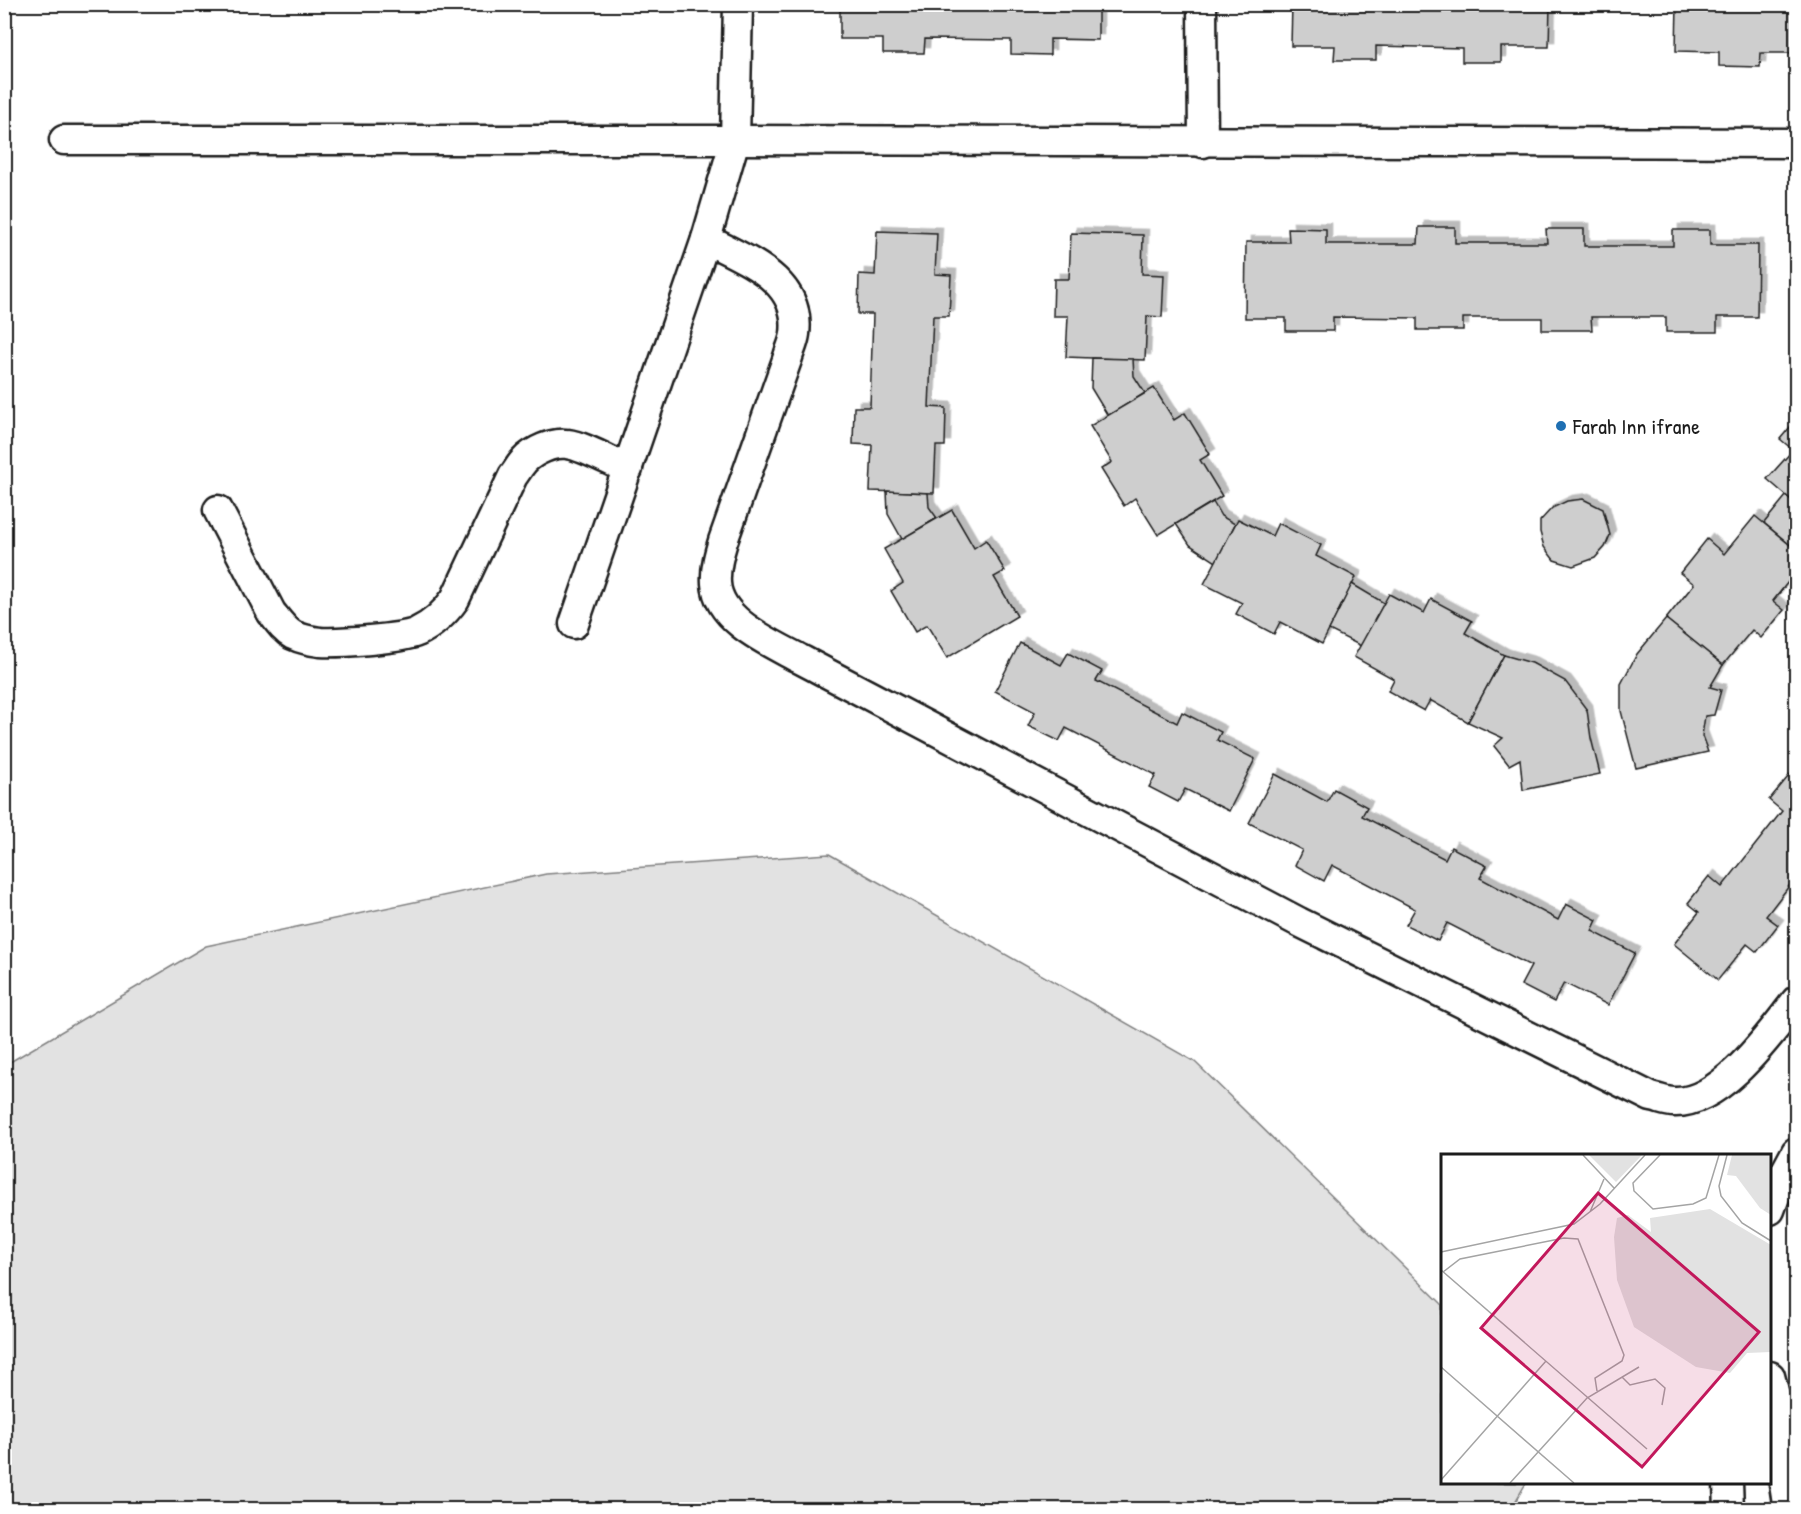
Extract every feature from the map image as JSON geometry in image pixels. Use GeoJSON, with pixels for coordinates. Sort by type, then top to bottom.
{"type":"FeatureCollection","features":[{"type":"Feature","properties":{"kind":"street"},"geometry":{"type":"LineString","coordinates":[[574,624],[705,238],[735,140],[738,4]]}},
{"type":"Feature","properties":{"kind":"street"},"geometry":{"type":"LineString","coordinates":[[1202,4],[1203,142]]}},
{"type":"Feature","properties":{"kind":"street"},"geometry":{"type":"LineString","coordinates":[[64,141],[1797,143]]}},
{"type":"Feature","properties":{"kind":"street"},"geometry":{"type":"LineString","coordinates":[[705,238],[763,270],[778,282],[789,295],[795,312],[795,334],[723,541],[717,566],[716,584],[719,596],[735,619],[750,630],[1299,922],[1651,1097],[1674,1102],[1696,1098],[1720,1085],[1740,1068],[1797,1001]]}},
{"type":"Feature","properties":{"kind":"street"},"geometry":{"type":"LineString","coordinates":[[218,510],[271,612],[282,626],[294,635],[310,641],[324,642],[403,637],[430,624],[445,612],[455,599],[513,476],[525,460],[538,451],[554,445],[566,444],[627,469]]}},
{"type":"Feature","properties":{"kind":"street"},"geometry":{"type":"LineString","coordinates":[[1771,1207],[1782,1178],[1797,1152]]}},
{"type":"Feature","properties":{"kind":"street"},"geometry":{"type":"LineString","coordinates":[[1771,1380],[1779,1410],[1780,1458],[1788,1509]]}},
{"type":"Feature","properties":{"kind":"street"},"geometry":{"type":"LineString","coordinates":[[1728,1484],[1729,1509]]}},
{"type":"Feature","properties":{"kind":"shaded area"},"geometry":{"type":"Polygon","coordinates":[[[829,854],[1195,1062],[1441,1303],[1441,1484],[1525,1484],[1511,1509],[5,1509],[5,1065],[206,946],[546,874],[829,854]]]}},
{"type":"Feature","properties":{"kind":"building"},"geometry":{"type":"Polygon","coordinates":[[[840,4],[1098,4],[1098,40],[1050,39],[1050,55],[1011,54],[1011,40],[925,39],[924,53],[883,53],[883,39],[840,39],[840,4]]]}},
{"type":"Feature","properties":{"kind":"building"},"geometry":{"type":"Polygon","coordinates":[[[1292,4],[1550,4],[1549,47],[1501,47],[1501,62],[1462,62],[1462,48],[1376,46],[1376,60],[1334,60],[1335,46],[1291,46],[1292,4]]]}},
{"type":"Feature","properties":{"kind":"building"},"geometry":{"type":"Polygon","coordinates":[[[1677,4],[1796,4],[1796,53],[1761,53],[1760,67],[1719,66],[1719,52],[1676,51],[1677,4]]]}},
{"type":"Feature","properties":{"kind":"building"},"geometry":{"type":"Polygon","coordinates":[[[1419,227],[1455,227],[1455,243],[1547,243],[1546,229],[1584,229],[1584,246],[1673,246],[1673,230],[1710,230],[1710,245],[1758,245],[1757,317],[1717,317],[1717,332],[1666,332],[1666,317],[1591,317],[1592,330],[1542,330],[1542,318],[1463,318],[1463,330],[1417,330],[1417,318],[1333,317],[1333,331],[1286,331],[1286,318],[1245,318],[1246,242],[1289,242],[1288,228],[1326,229],[1326,244],[1418,244],[1419,227]]]}},
{"type":"Feature","properties":{"kind":"building"},"geometry":{"type":"Polygon","coordinates":[[[877,231],[937,233],[935,274],[951,275],[949,316],[933,316],[929,407],[946,408],[945,446],[936,446],[934,493],[870,491],[872,445],[853,444],[854,407],[870,407],[873,314],[858,314],[859,274],[875,275],[877,231]]]}},
{"type":"Feature","properties":{"kind":"building"},"geometry":{"type":"Polygon","coordinates":[[[1071,233],[1143,235],[1142,274],[1164,275],[1162,317],[1147,316],[1145,360],[1066,357],[1068,316],[1053,316],[1054,279],[1069,279],[1071,233]]]}},
{"type":"Feature","properties":{"kind":"building"},"geometry":{"type":"Polygon","coordinates":[[[1092,358],[1133,359],[1134,376],[1145,393],[1108,416],[1091,388],[1092,358]]]}},
{"type":"Feature","properties":{"kind":"building"},"geometry":{"type":"Polygon","coordinates":[[[1154,388],[1174,420],[1185,413],[1210,454],[1200,460],[1222,496],[1158,535],[1135,498],[1124,506],[1101,469],[1112,462],[1090,426],[1154,388]]]}},
{"type":"Feature","properties":{"kind":"building"},"geometry":{"type":"Polygon","coordinates":[[[1796,420],[1796,504],[1767,479],[1793,450],[1780,439],[1796,420]]]}},
{"type":"Feature","properties":{"kind":"building"},"geometry":{"type":"Polygon","coordinates":[[[887,491],[928,493],[929,507],[937,518],[902,539],[888,514],[887,491]]]}},
{"type":"Feature","properties":{"kind":"building"},"geometry":{"type":"Polygon","coordinates":[[[1786,496],[1796,504],[1796,544],[1794,548],[1764,523],[1786,496]]]}},
{"type":"Feature","properties":{"kind":"building"},"geometry":{"type":"Polygon","coordinates":[[[1583,499],[1603,509],[1610,535],[1605,547],[1595,558],[1573,566],[1554,560],[1544,547],[1540,521],[1552,508],[1567,501],[1583,499]]]}},
{"type":"Feature","properties":{"kind":"building"},"geometry":{"type":"Polygon","coordinates":[[[1213,502],[1221,516],[1235,524],[1216,562],[1190,545],[1176,524],[1213,502]]]}},
{"type":"Feature","properties":{"kind":"building"},"geometry":{"type":"Polygon","coordinates":[[[952,510],[974,548],[986,540],[1005,571],[994,577],[1017,616],[947,658],[927,625],[915,632],[891,591],[903,583],[884,549],[952,510]]]}},
{"type":"Feature","properties":{"kind":"building"},"geometry":{"type":"Polygon","coordinates":[[[1755,516],[1796,550],[1796,572],[1773,601],[1784,610],[1761,638],[1752,630],[1723,665],[1666,619],[1694,584],[1680,573],[1707,539],[1724,554],[1755,516]]]}},
{"type":"Feature","properties":{"kind":"building"},"geometry":{"type":"Polygon","coordinates":[[[1238,519],[1272,536],[1278,523],[1321,545],[1316,556],[1356,577],[1322,644],[1280,622],[1274,634],[1236,614],[1242,603],[1204,584],[1238,519]]]}},
{"type":"Feature","properties":{"kind":"building"},"geometry":{"type":"Polygon","coordinates":[[[1352,584],[1384,603],[1361,646],[1329,630],[1352,584]]]}},
{"type":"Feature","properties":{"kind":"building"},"geometry":{"type":"Polygon","coordinates":[[[1389,594],[1424,613],[1431,599],[1472,621],[1465,633],[1504,655],[1468,722],[1430,700],[1424,711],[1388,691],[1394,679],[1354,657],[1389,594]]]}},
{"type":"Feature","properties":{"kind":"building"},"geometry":{"type":"Polygon","coordinates":[[[1666,619],[1723,665],[1710,687],[1721,690],[1714,715],[1705,716],[1702,736],[1708,752],[1636,768],[1621,711],[1621,684],[1637,654],[1666,619]]]}},
{"type":"Feature","properties":{"kind":"building"},"geometry":{"type":"Polygon","coordinates":[[[1020,643],[1061,665],[1068,653],[1102,671],[1096,681],[1177,723],[1182,712],[1221,732],[1217,740],[1255,759],[1229,811],[1185,789],[1178,802],[1149,787],[1156,775],[1066,728],[1059,741],[1028,726],[1035,712],[995,691],[1020,643]]]}},
{"type":"Feature","properties":{"kind":"building"},"geometry":{"type":"Polygon","coordinates":[[[1504,655],[1532,663],[1565,681],[1587,710],[1600,774],[1523,790],[1520,759],[1509,765],[1494,746],[1503,738],[1468,722],[1504,655]]]}},
{"type":"Feature","properties":{"kind":"building"},"geometry":{"type":"Polygon","coordinates":[[[1792,772],[1796,776],[1796,877],[1766,916],[1778,925],[1757,952],[1747,944],[1718,980],[1674,944],[1699,912],[1688,903],[1709,876],[1722,887],[1782,811],[1769,800],[1792,772]]]}},
{"type":"Feature","properties":{"kind":"building"},"geometry":{"type":"Polygon","coordinates":[[[1275,774],[1327,802],[1334,789],[1367,807],[1362,816],[1445,859],[1451,847],[1487,866],[1480,878],[1558,920],[1566,904],[1597,920],[1592,931],[1635,953],[1608,1005],[1564,983],[1554,1002],[1521,985],[1531,966],[1447,923],[1438,941],[1406,925],[1415,909],[1332,865],[1324,881],[1295,865],[1302,850],[1249,823],[1275,774]]]}},
{"type":"Feature","properties":{"kind":"place","name":"Farah Inn ifrane"},"geometry":{"type":"Point","coordinates":[1561,426]}}]}
